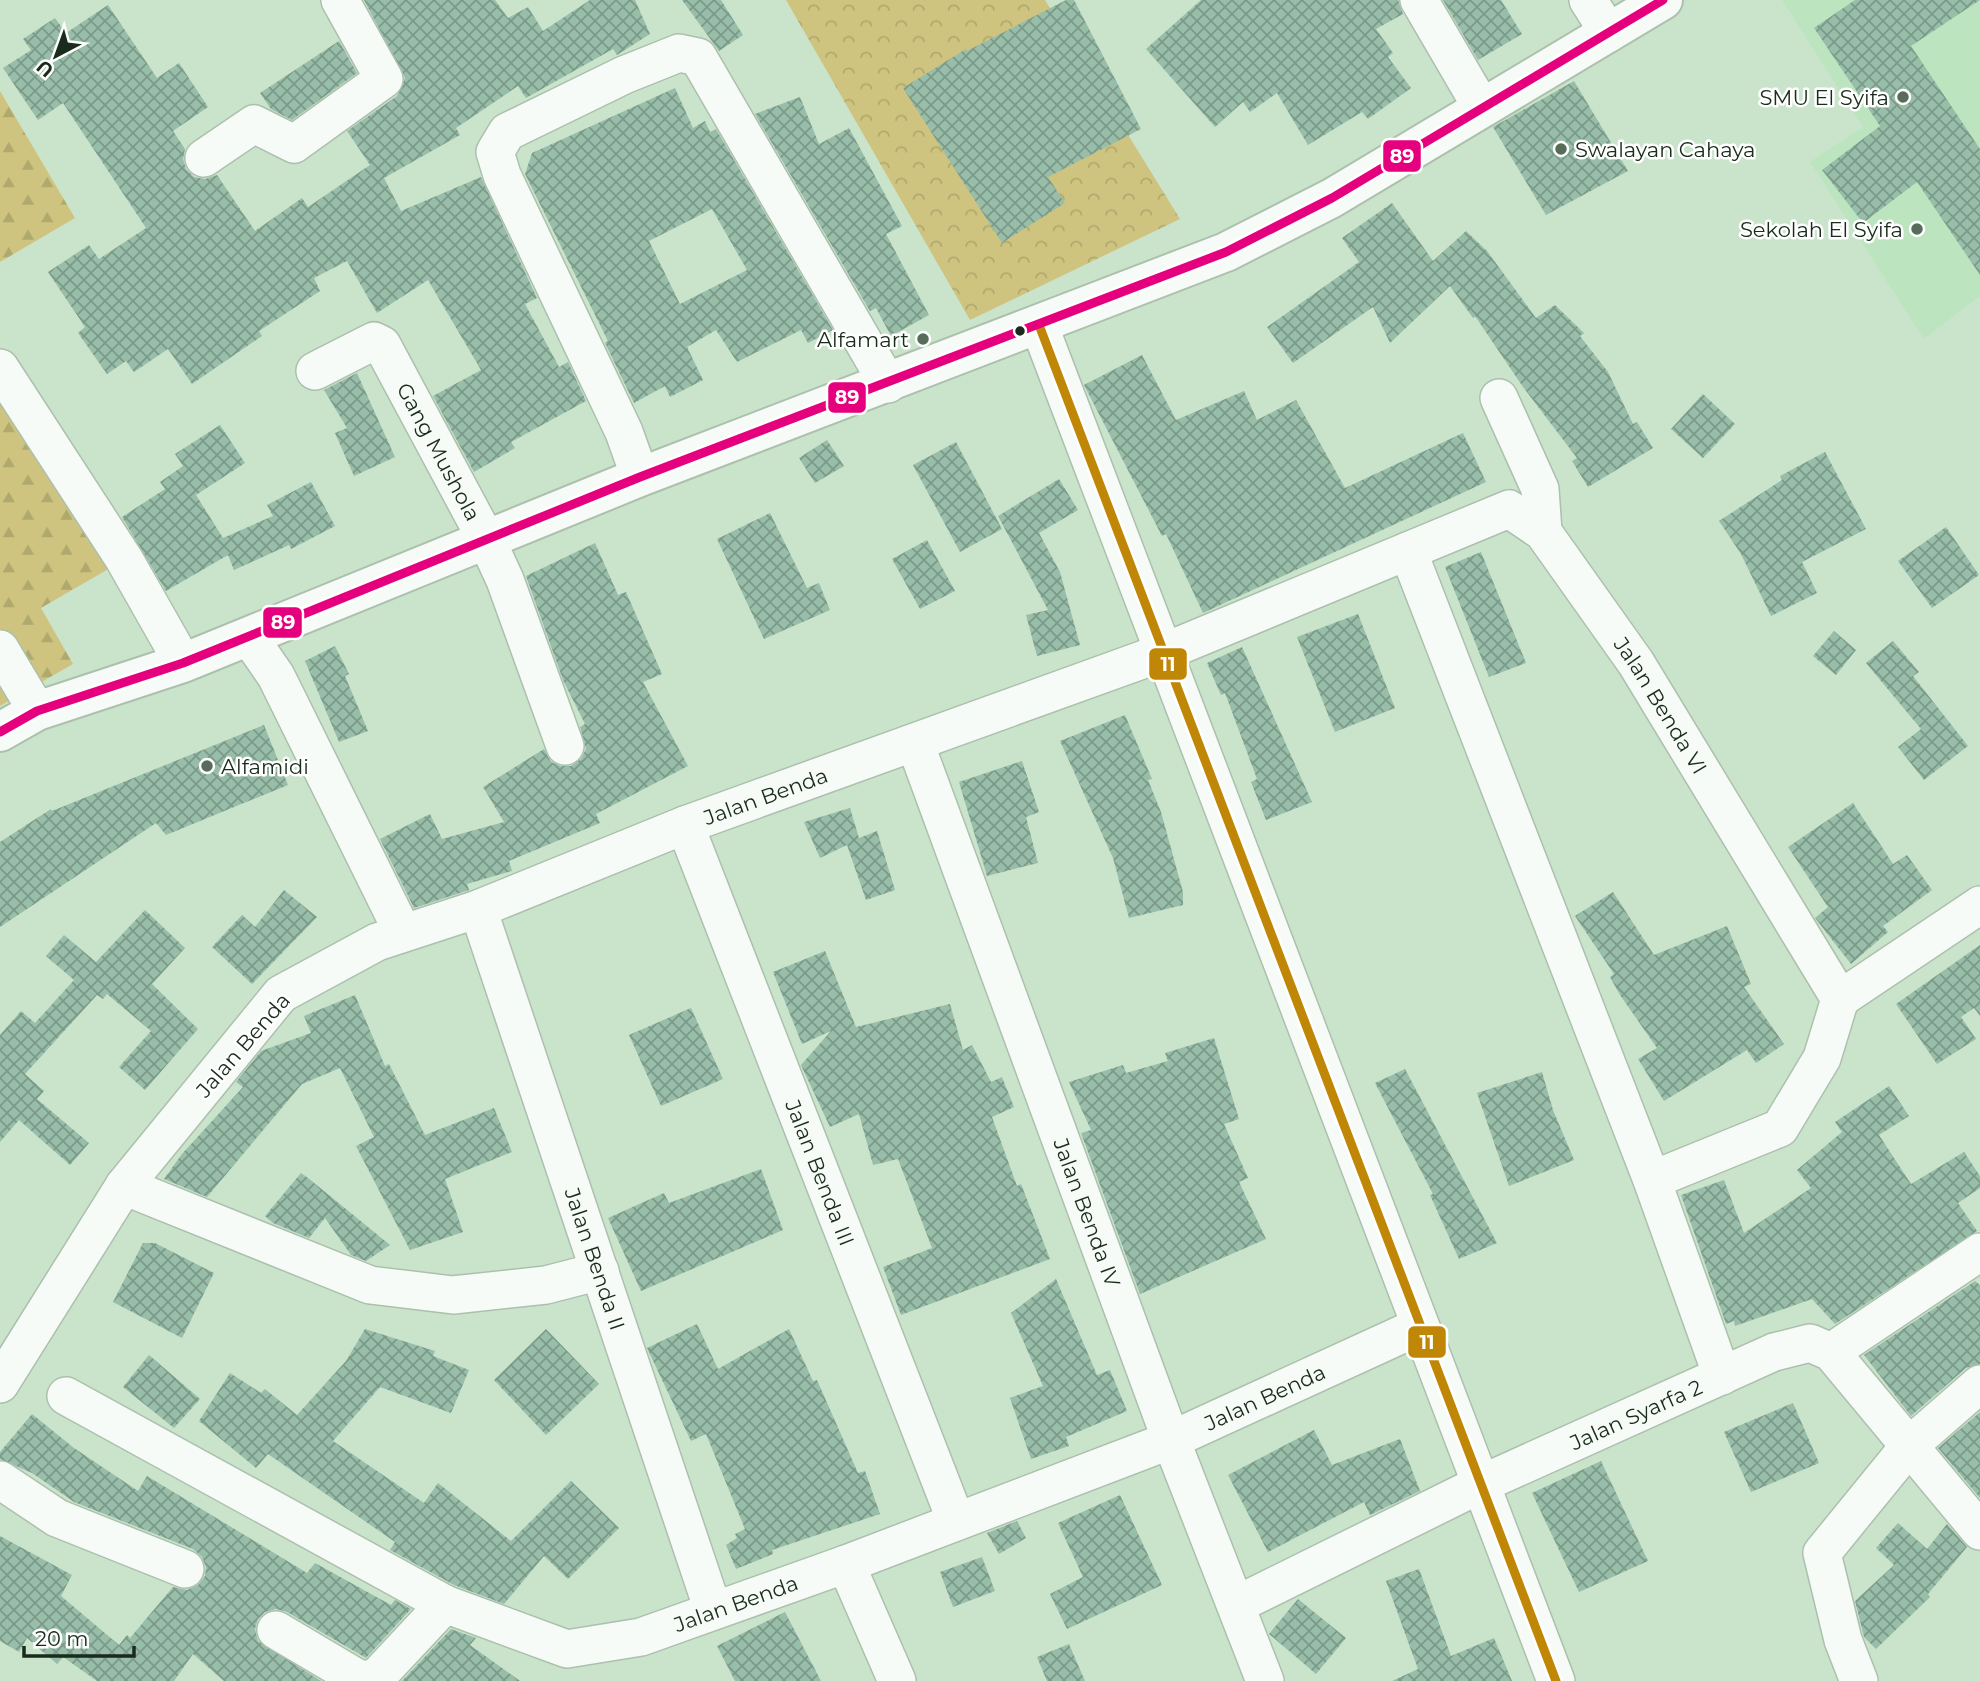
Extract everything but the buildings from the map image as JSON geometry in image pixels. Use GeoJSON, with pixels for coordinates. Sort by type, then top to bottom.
{"type":"FeatureCollection","features":[{"type":"Feature","properties":{"kind":"main road"},"geometry":{"type":"LineString","coordinates":[[0,732],[37,711],[183,663],[640,477],[1226,252],[1332,198],[1662,0]]}},
{"type":"Feature","properties":{"kind":"street"},"geometry":{"type":"LineString","coordinates":[[204,158],[254,124],[294,144],[384,79],[340,0]]}},
{"type":"Feature","properties":{"kind":"street"},"geometry":{"type":"LineString","coordinates":[[1419,0],[1482,108]]}},
{"type":"Feature","properties":{"kind":"street"},"geometry":{"type":"LineString","coordinates":[[1588,0],[1609,33]]}},
{"type":"Feature","properties":{"kind":"street"},"geometry":{"type":"LineString","coordinates":[[640,477],[624,432],[502,175],[495,152],[507,132],[624,75],[679,53],[698,57],[888,384]]}},
{"type":"Feature","properties":{"kind":"street"},"geometry":{"type":"LineString","coordinates":[[1039,325],[1556,1681]]}},
{"type":"Feature","properties":{"kind":"street","name":"Gang Mushola"},"geometry":{"type":"LineString","coordinates":[[315,371],[374,341],[382,345],[487,541],[565,746]]}},
{"type":"Feature","properties":{"kind":"street"},"geometry":{"type":"LineString","coordinates":[[0,368],[124,559],[183,663]]}},
{"type":"Feature","properties":{"kind":"street"},"geometry":{"type":"LineString","coordinates":[[1499,397],[1540,489],[1543,532]]}},
{"type":"Feature","properties":{"kind":"street","name":"Jalan Benda VI"},"geometry":{"type":"LineString","coordinates":[[1164,652],[1509,509],[1543,532],[1636,663],[1840,999]]}},
{"type":"Feature","properties":{"kind":"street"},"geometry":{"type":"LineString","coordinates":[[1408,551],[1652,1180],[1723,1376]]}},
{"type":"Feature","properties":{"kind":"street"},"geometry":{"type":"LineString","coordinates":[[249,637],[276,676],[403,933]]}},
{"type":"Feature","properties":{"kind":"street"},"geometry":{"type":"LineString","coordinates":[[0,649],[37,711]]}},
{"type":"Feature","properties":{"kind":"street","name":"Jalan Benda"},"geometry":{"type":"LineString","coordinates":[[5,1375],[124,1186],[281,994],[377,942],[478,909],[685,825],[1164,652]]}},
{"type":"Feature","properties":{"kind":"street","name":"Jalan Benda IV"},"geometry":{"type":"LineString","coordinates":[[915,743],[1171,1440],[1265,1681]]}},
{"type":"Feature","properties":{"kind":"street","name":"Jalan Benda III"},"geometry":{"type":"LineString","coordinates":[[685,825],[956,1521]]}},
{"type":"Feature","properties":{"kind":"street"},"geometry":{"type":"LineString","coordinates":[[1652,1180],[1780,1128],[1822,1058],[1840,999],[1980,905]]}},
{"type":"Feature","properties":{"kind":"street","name":"Jalan Benda II"},"geometry":{"type":"LineString","coordinates":[[478,909],[713,1610]]}},
{"type":"Feature","properties":{"kind":"street"},"geometry":{"type":"LineString","coordinates":[[124,1186],[370,1285],[453,1295],[547,1285],[600,1271]]}},
{"type":"Feature","properties":{"kind":"street"},"geometry":{"type":"LineString","coordinates":[[1980,1252],[1831,1352],[1980,1531]]}},
{"type":"Feature","properties":{"kind":"street","name":"Jalan Benda"},"geometry":{"type":"LineString","coordinates":[[66,1395],[445,1604],[567,1649],[641,1637],[846,1564],[1171,1440],[1420,1326]]}},
{"type":"Feature","properties":{"kind":"street","name":"Jalan Syarfa 2"},"geometry":{"type":"LineString","coordinates":[[1236,1605],[1481,1485],[1774,1352],[1810,1343],[1831,1352]]}},
{"type":"Feature","properties":{"kind":"street"},"geometry":{"type":"LineString","coordinates":[[1859,1681],[1843,1640],[1822,1553],[1910,1445],[1980,1384]]}},
{"type":"Feature","properties":{"kind":"street"},"geometry":{"type":"LineString","coordinates":[[0,1480],[57,1518],[185,1569]]}},
{"type":"Feature","properties":{"kind":"street"},"geometry":{"type":"LineString","coordinates":[[846,1564],[897,1681]]}},
{"type":"Feature","properties":{"kind":"street"},"geometry":{"type":"LineString","coordinates":[[276,1630],[357,1678],[374,1680],[445,1604]]}},
{"type":"Feature","properties":{"kind":"shaded area","name":"Sekolah El Syifa"},"geometry":{"type":"Polygon","coordinates":[[[1782,0],[1980,0],[1980,296],[1924,339],[1810,162],[1863,127],[1782,0]]]}},
{"type":"Feature","properties":{"kind":"green space"},"geometry":{"type":"Polygon","coordinates":[[[786,0],[1045,0],[1180,219],[970,320],[786,0]]]}},
{"type":"Feature","properties":{"kind":"green space"},"geometry":{"type":"Polygon","coordinates":[[[0,91],[75,218],[0,262],[0,91]]]}},
{"type":"Feature","properties":{"kind":"green space"},"geometry":{"type":"Polygon","coordinates":[[[0,348],[124,560],[41,608],[73,664],[0,706],[0,348]]]}},
{"type":"Feature","properties":{"kind":"transit line","name":"89"},"geometry":{"type":"LineString","coordinates":[[0,732],[37,711],[183,663],[640,477],[1226,252],[1332,198],[1663,0]]}},
{"type":"Feature","properties":{"kind":"transit line","name":"11"},"geometry":{"type":"LineString","coordinates":[[1039,325],[1556,1681]]}},
{"type":"Feature","properties":{"kind":"place","name":"SMU El Syifa"},"geometry":{"type":"Point","coordinates":[1903,97]}},
{"type":"Feature","properties":{"kind":"place","name":"Swalayan Cahaya"},"geometry":{"type":"Point","coordinates":[1561,149]}},
{"type":"Feature","properties":{"kind":"place","name":"Sekolah El Syifa"},"geometry":{"type":"Point","coordinates":[1917,229]}},
{"type":"Feature","properties":{"kind":"place","name":"Alfamart"},"geometry":{"type":"Point","coordinates":[923,339]}},
{"type":"Feature","properties":{"kind":"place","name":"Alfamidi"},"geometry":{"type":"Point","coordinates":[207,766]}}]}
